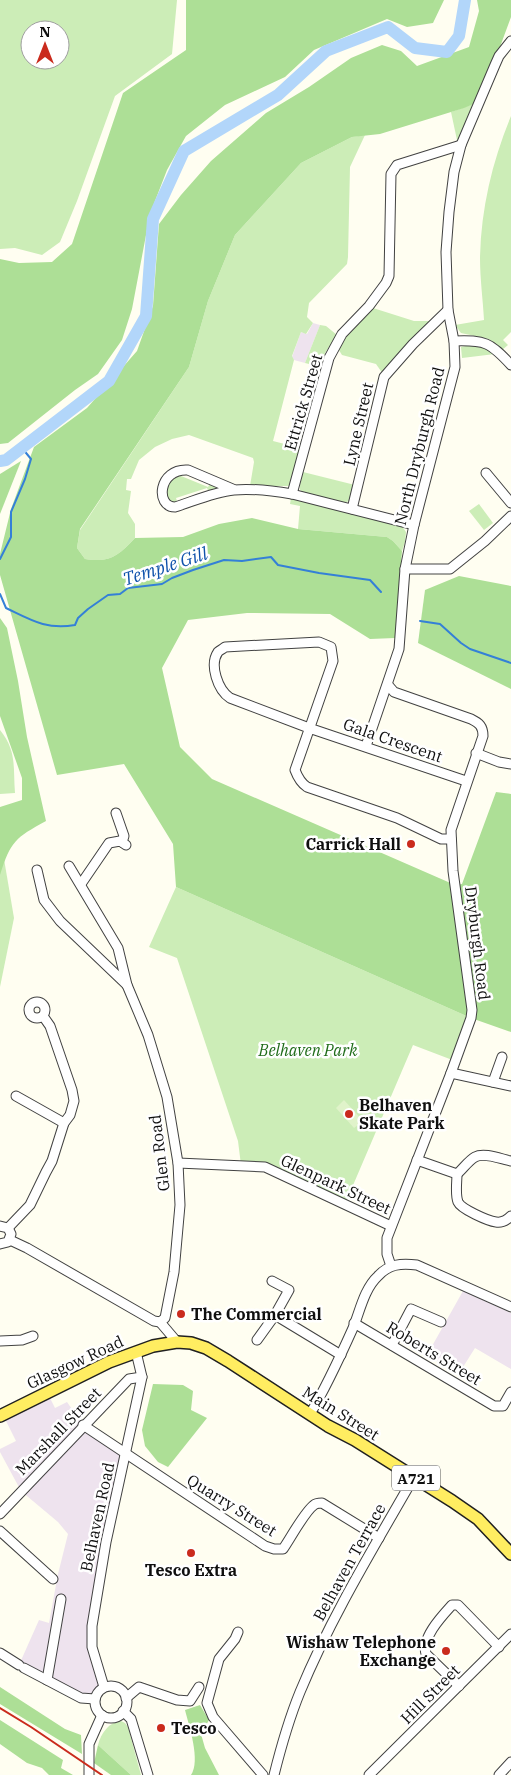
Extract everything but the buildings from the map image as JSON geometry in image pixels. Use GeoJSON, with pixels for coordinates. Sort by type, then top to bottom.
{"type":"FeatureCollection","features":[{"type":"Feature","properties":{"kind":"main road","name":"Main Street"},"geometry":{"type":"LineString","coordinates":[[136,1352],[153,1346],[177,1342],[190,1343],[206,1348],[452,1501],[478,1519],[511,1554]]}},
{"type":"Feature","properties":{"kind":"main road","name":"Glasgow Road"},"geometry":{"type":"LineString","coordinates":[[0,1416],[109,1362],[136,1352]]}},
{"type":"Feature","properties":{"kind":"street","name":"North Dryburgh Road"},"geometry":{"type":"LineString","coordinates":[[366,746],[388,685],[400,642],[405,568],[414,525],[455,367],[454,341],[448,310],[446,252],[454,172],[460,145],[499,56],[511,41]]}},
{"type":"Feature","properties":{"kind":"street","name":"Ettrick Street"},"geometry":{"type":"LineString","coordinates":[[292,494],[329,358],[342,334],[369,306],[386,284],[389,276],[391,174],[397,165],[460,145]]}},
{"type":"Feature","properties":{"kind":"street","name":"Lyne Street"},"geometry":{"type":"LineString","coordinates":[[352,509],[384,377],[413,344],[448,310]]}},
{"type":"Feature","properties":{"kind":"street"},"geometry":{"type":"LineString","coordinates":[[454,341],[475,340],[486,343],[498,350],[511,365]]}},
{"type":"Feature","properties":{"kind":"street"},"geometry":{"type":"LineString","coordinates":[[235,490],[225,484],[188,470],[180,469],[166,478],[163,488],[163,499],[165,504],[175,507],[214,494],[235,490],[277,491],[414,525]]}},
{"type":"Feature","properties":{"kind":"street"},"geometry":{"type":"LineString","coordinates":[[486,473],[511,503]]}},
{"type":"Feature","properties":{"kind":"street"},"geometry":{"type":"LineString","coordinates":[[405,568],[450,568],[485,541],[511,516]]}},
{"type":"Feature","properties":{"kind":"street","name":"Gala Crescent"},"geometry":{"type":"LineString","coordinates":[[310,728],[333,661],[331,647],[319,642],[225,647],[218,653],[214,670],[224,695],[310,728],[466,781]]}},
{"type":"Feature","properties":{"kind":"street","name":"Dryburgh Road"},"geometry":{"type":"LineString","coordinates":[[388,685],[394,692],[479,722],[483,729],[483,736],[453,819],[451,830],[454,878],[472,1010],[471,1018],[391,1226],[386,1245],[391,1266]]}},
{"type":"Feature","properties":{"kind":"street"},"geometry":{"type":"LineString","coordinates":[[310,728],[295,770],[302,783],[308,787],[397,818],[441,839],[451,839]]}},
{"type":"Feature","properties":{"kind":"street"},"geometry":{"type":"LineString","coordinates":[[476,753],[499,762],[511,764]]}},
{"type":"Feature","properties":{"kind":"street"},"geometry":{"type":"LineString","coordinates":[[81,884],[109,842],[114,841],[124,844],[124,836],[116,812]]}},
{"type":"Feature","properties":{"kind":"street","name":"Glen Road"},"geometry":{"type":"LineString","coordinates":[[69,866],[118,948],[127,985],[148,1035],[167,1097],[178,1163],[180,1206],[178,1243],[165,1318],[160,1322]]}},
{"type":"Feature","properties":{"kind":"street","name":"Glen Road"},"geometry":{"type":"LineString","coordinates":[[37,870],[44,900],[60,921],[127,985]]}},
{"type":"Feature","properties":{"kind":"street"},"geometry":{"type":"LineString","coordinates":[[0,1244],[5,1244],[10,1240],[11,1234],[4,1227],[30,1205],[52,1161],[64,1123],[73,1107],[74,1097],[50,1026],[43,1016]]}},
{"type":"Feature","properties":{"kind":"street"},"geometry":{"type":"LineString","coordinates":[[493,1082],[502,1057]]}},
{"type":"Feature","properties":{"kind":"street"},"geometry":{"type":"LineString","coordinates":[[451,1073],[511,1086]]}},
{"type":"Feature","properties":{"kind":"street"},"geometry":{"type":"LineString","coordinates":[[16,1096],[64,1123]]}},
{"type":"Feature","properties":{"kind":"street"},"geometry":{"type":"LineString","coordinates":[[457,1174],[473,1158],[481,1155],[511,1161]]}},
{"type":"Feature","properties":{"kind":"street"},"geometry":{"type":"LineString","coordinates":[[417,1160],[457,1174]]}},
{"type":"Feature","properties":{"kind":"street","name":"Glenpark Street"},"geometry":{"type":"LineString","coordinates":[[178,1163],[265,1167],[391,1226]]}},
{"type":"Feature","properties":{"kind":"street"},"geometry":{"type":"LineString","coordinates":[[457,1174],[457,1197],[458,1202],[464,1209],[496,1222],[502,1222],[511,1216]]}},
{"type":"Feature","properties":{"kind":"street"},"geometry":{"type":"LineString","coordinates":[[10,1240],[154,1321],[160,1322],[177,1342]]}},
{"type":"Feature","properties":{"kind":"street"},"geometry":{"type":"LineString","coordinates":[[310,1414],[324,1391],[341,1355],[370,1285],[382,1271],[391,1266],[405,1263],[417,1265],[511,1307]]}},
{"type":"Feature","properties":{"kind":"street"},"geometry":{"type":"LineString","coordinates":[[257,1340],[275,1315],[289,1290],[272,1281]]}},
{"type":"Feature","properties":{"kind":"street"},"geometry":{"type":"LineString","coordinates":[[392,1345],[410,1308],[440,1322]]}},
{"type":"Feature","properties":{"kind":"street"},"geometry":{"type":"LineString","coordinates":[[275,1315],[341,1355]]}},
{"type":"Feature","properties":{"kind":"street","name":"Roberts Street"},"geometry":{"type":"LineString","coordinates":[[354,1323],[494,1406],[503,1406],[511,1392]]}},
{"type":"Feature","properties":{"kind":"street"},"geometry":{"type":"LineString","coordinates":[[0,1341],[22,1340],[33,1336]]}},
{"type":"Feature","properties":{"kind":"street","name":"Belhaven Road"},"geometry":{"type":"LineString","coordinates":[[104,1687],[92,1647],[92,1626],[106,1542],[142,1377],[136,1352]]}},
{"type":"Feature","properties":{"kind":"street","name":"Marshall Street"},"geometry":{"type":"LineString","coordinates":[[0,1514],[129,1379],[142,1377]]}},
{"type":"Feature","properties":{"kind":"street","name":"Quarry Street"},"geometry":{"type":"LineString","coordinates":[[83,1425],[265,1546],[283,1549],[307,1513],[314,1504],[318,1503],[322,1503],[379,1538]]}},
{"type":"Feature","properties":{"kind":"street","name":"Belhaven Terrace"},"geometry":{"type":"LineString","coordinates":[[274,1775],[283,1739],[300,1692],[326,1635],[414,1477]]}},
{"type":"Feature","properties":{"kind":"street"},"geometry":{"type":"LineString","coordinates":[[0,1531],[53,1579]]}},
{"type":"Feature","properties":{"kind":"street"},"geometry":{"type":"LineString","coordinates":[[47,1680],[61,1599]]}},
{"type":"Feature","properties":{"kind":"street"},"geometry":{"type":"LineString","coordinates":[[459,1686],[426,1654],[425,1650],[436,1622],[452,1605],[458,1605],[499,1647]]}},
{"type":"Feature","properties":{"kind":"street"},"geometry":{"type":"LineString","coordinates":[[238,1632],[235,1639],[219,1659],[207,1703],[213,1716],[263,1775]]}},
{"type":"Feature","properties":{"kind":"street","name":"Hill Street"},"geometry":{"type":"LineString","coordinates":[[369,1775],[511,1634]]}},
{"type":"Feature","properties":{"kind":"street"},"geometry":{"type":"LineString","coordinates":[[0,1653],[82,1698],[95,1699]]}},
{"type":"Feature","properties":{"kind":"street"},"geometry":{"type":"LineString","coordinates":[[104,1687],[116,1687],[122,1691],[126,1698],[126,1705],[120,1714],[111,1717],[102,1715],[96,1708],[95,1699],[99,1691],[104,1687]]}},
{"type":"Feature","properties":{"kind":"street"},"geometry":{"type":"LineString","coordinates":[[126,1698],[139,1687],[177,1700],[190,1701],[194,1698],[199,1687]]}},
{"type":"Feature","properties":{"kind":"street"},"geometry":{"type":"LineString","coordinates":[[123,1711],[131,1719],[148,1775]]}},
{"type":"Feature","properties":{"kind":"street"},"geometry":{"type":"LineString","coordinates":[[89,1775],[89,1744],[102,1715]]}},
{"type":"Feature","properties":{"kind":"street"},"geometry":{"type":"LineString","coordinates":[[499,1775],[511,1762]]}},
{"type":"Feature","properties":{"kind":"shaded area"},"geometry":{"type":"Polygon","coordinates":[[[313,323],[320,325],[305,363],[294,360],[292,357],[301,332],[307,334],[313,323]]]}},
{"type":"Feature","properties":{"kind":"shaded area"},"geometry":{"type":"Polygon","coordinates":[[[463,1291],[511,1313],[511,1369],[475,1348],[458,1375],[427,1355],[463,1291]]]}},
{"type":"Feature","properties":{"kind":"shaded area"},"geometry":{"type":"Polygon","coordinates":[[[47,1392],[55,1408],[67,1402],[83,1425],[126,1455],[92,1626],[102,1689],[96,1696],[81,1698],[19,1665],[39,1620],[49,1623],[68,1534],[58,1522],[21,1491],[0,1452],[0,1449],[16,1441],[3,1415],[47,1392]]]}},
{"type":"Feature","properties":{"kind":"green space"},"geometry":{"type":"Polygon","coordinates":[[[0,0],[177,0],[172,54],[115,96],[60,242],[42,255],[15,248],[0,249],[0,0]]]}},
{"type":"Feature","properties":{"kind":"green space"},"geometry":{"type":"Polygon","coordinates":[[[186,0],[444,0],[433,23],[407,27],[387,19],[314,50],[285,77],[225,105],[186,136],[167,170],[150,214],[132,309],[122,340],[98,374],[8,443],[0,444],[0,259],[19,263],[52,262],[72,244],[123,93],[186,50],[186,0]]]}},
{"type":"Feature","properties":{"kind":"green space"},"geometry":{"type":"Polygon","coordinates":[[[477,0],[511,0],[511,17],[476,103],[380,134],[352,137],[301,163],[235,235],[208,301],[189,367],[80,529],[77,548],[85,559],[107,559],[118,554],[135,538],[183,537],[219,524],[252,518],[298,529],[387,537],[402,551],[395,638],[370,639],[330,614],[247,613],[188,620],[162,668],[180,747],[212,779],[455,885],[462,884],[496,792],[511,794],[511,1032],[471,1018],[176,887],[173,844],[124,764],[57,775],[0,575],[0,554],[11,509],[34,447],[87,408],[137,351],[153,306],[159,224],[181,195],[211,161],[266,113],[309,87],[351,58],[382,45],[401,51],[417,66],[469,47],[479,11],[477,0]]]}},
{"type":"Feature","properties":{"kind":"green space"},"geometry":{"type":"Polygon","coordinates":[[[476,103],[461,139],[457,140],[451,112],[476,103]]]}},
{"type":"Feature","properties":{"kind":"green space"},"geometry":{"type":"Polygon","coordinates":[[[511,116],[511,332],[503,340],[508,345],[502,350],[489,339],[461,333],[455,325],[484,320],[480,258],[485,204],[498,151],[511,116]]]}},
{"type":"Feature","properties":{"kind":"green space"},"geometry":{"type":"Polygon","coordinates":[[[365,135],[350,167],[347,264],[309,303],[307,317],[313,323],[306,334],[301,332],[292,356],[294,360],[273,441],[300,448],[291,483],[288,486],[250,486],[253,458],[189,435],[172,439],[155,447],[139,460],[131,479],[127,479],[126,490],[131,491],[128,513],[135,524],[135,538],[113,557],[101,560],[85,559],[77,548],[80,530],[189,367],[208,301],[235,235],[301,163],[352,137],[365,135]]]}},
{"type":"Feature","properties":{"kind":"green space"},"geometry":{"type":"Polygon","coordinates":[[[373,308],[414,321],[431,321],[395,358],[383,374],[376,364],[342,355],[337,347],[373,308]]]}},
{"type":"Feature","properties":{"kind":"green space"},"geometry":{"type":"Polygon","coordinates":[[[320,325],[326,326],[337,335],[325,353],[321,367],[305,363],[320,325]]]}},
{"type":"Feature","properties":{"kind":"green space"},"geometry":{"type":"Polygon","coordinates":[[[470,345],[488,348],[495,354],[462,358],[461,347],[470,345]]]}},
{"type":"Feature","properties":{"kind":"green space"},"geometry":{"type":"Polygon","coordinates":[[[21,461],[0,514],[0,474],[21,461]]]}},
{"type":"Feature","properties":{"kind":"green space"},"geometry":{"type":"Polygon","coordinates":[[[183,471],[181,476],[208,487],[211,482],[221,488],[209,493],[207,488],[176,498],[178,504],[167,502],[166,484],[168,479],[183,471]]]}},
{"type":"Feature","properties":{"kind":"green space"},"geometry":{"type":"Polygon","coordinates":[[[303,472],[355,485],[349,501],[344,503],[300,490],[303,472]]]}},
{"type":"Feature","properties":{"kind":"green space"},"geometry":{"type":"Polygon","coordinates":[[[291,498],[402,526],[406,532],[402,551],[387,537],[298,529],[300,506],[290,504],[291,498]]]}},
{"type":"Feature","properties":{"kind":"green space"},"geometry":{"type":"Polygon","coordinates":[[[479,504],[493,523],[484,530],[469,511],[479,504]]]}},
{"type":"Feature","properties":{"kind":"green space"},"geometry":{"type":"Polygon","coordinates":[[[459,576],[511,586],[511,689],[418,643],[425,590],[459,576]]]}},
{"type":"Feature","properties":{"kind":"green space"},"geometry":{"type":"Polygon","coordinates":[[[0,618],[7,628],[27,737],[46,821],[27,832],[11,847],[0,875],[0,807],[22,800],[22,778],[0,716],[0,618]]]}},
{"type":"Feature","properties":{"kind":"green space"},"geometry":{"type":"Polygon","coordinates":[[[0,730],[12,752],[15,793],[0,794],[0,730]]]}},
{"type":"Feature","properties":{"kind":"green space"},"geometry":{"type":"Polygon","coordinates":[[[0,850],[4,859],[14,918],[0,987],[0,850]]]}},
{"type":"Feature","properties":{"kind":"green space","name":"Belhaven Park"},"geometry":{"type":"Polygon","coordinates":[[[176,887],[471,1018],[455,1061],[413,1045],[345,1204],[275,1171],[241,1165],[238,1141],[177,958],[149,947],[176,887]]]}},
{"type":"Feature","properties":{"kind":"green space","name":"Belhaven Skate Park"},"geometry":{"type":"Polygon","coordinates":[[[344,1100],[363,1121],[354,1128],[336,1108],[344,1100]]]}},
{"type":"Feature","properties":{"kind":"green space"},"geometry":{"type":"Polygon","coordinates":[[[153,1384],[183,1385],[193,1391],[191,1410],[207,1418],[168,1467],[158,1462],[145,1446],[142,1430],[153,1384]]]}},
{"type":"Feature","properties":{"kind":"green space"},"geometry":{"type":"Polygon","coordinates":[[[0,1687],[65,1729],[81,1735],[82,1754],[0,1704],[0,1687]]]}},
{"type":"Feature","properties":{"kind":"green space"},"geometry":{"type":"Polygon","coordinates":[[[200,1705],[209,1720],[201,1734],[205,1748],[219,1775],[191,1775],[194,1769],[195,1752],[185,1710],[200,1705]]]}},
{"type":"Feature","properties":{"kind":"green space"},"geometry":{"type":"Polygon","coordinates":[[[0,1720],[63,1760],[61,1768],[73,1775],[49,1775],[42,1768],[27,1763],[0,1744],[0,1720]]]}},
{"type":"Feature","properties":{"kind":"green space"},"geometry":{"type":"Polygon","coordinates":[[[121,1721],[128,1727],[141,1775],[131,1775],[98,1745],[106,1729],[113,1723],[121,1721]]]}},
{"type":"Feature","properties":{"kind":"green space"},"geometry":{"type":"Polygon","coordinates":[[[98,1745],[131,1775],[111,1775],[94,1763],[98,1745]]]}},
{"type":"Feature","properties":{"kind":"waterway"},"geometry":{"type":"LineString","coordinates":[[0,461],[6,460],[109,381],[146,316],[153,219],[184,151],[278,95],[326,51],[388,27],[415,48],[447,52],[459,36],[465,0]]}},
{"type":"Feature","properties":{"kind":"waterway","name":"Temple Gill"},"geometry":{"type":"LineString","coordinates":[[0,559],[11,537],[11,512],[31,459],[22,448]]}},
{"type":"Feature","properties":{"kind":"waterway","name":"Temple Gill"},"geometry":{"type":"LineString","coordinates":[[0,594],[6,608],[31,620],[47,625],[75,625],[78,618],[108,595],[120,594],[128,588],[162,584],[172,578],[224,560],[242,561],[271,557],[278,565],[370,580],[381,592]]}},
{"type":"Feature","properties":{"kind":"waterway","name":"Temple Gill"},"geometry":{"type":"LineString","coordinates":[[420,621],[440,624],[470,649],[511,663]]}},
{"type":"Feature","properties":{"kind":"railway"},"geometry":{"type":"LineString","coordinates":[[0,1708],[102,1775]]}},
{"type":"Feature","properties":{"kind":"place","name":"Carrick Hall"},"geometry":{"type":"Point","coordinates":[411,844]}},
{"type":"Feature","properties":{"kind":"place","name":"Belhaven Skate Park"},"geometry":{"type":"Point","coordinates":[349,1114]}},
{"type":"Feature","properties":{"kind":"place","name":"The Commercial"},"geometry":{"type":"Point","coordinates":[181,1314]}},
{"type":"Feature","properties":{"kind":"place","name":"Tesco Extra"},"geometry":{"type":"Point","coordinates":[191,1553]}},
{"type":"Feature","properties":{"kind":"place","name":"Wishaw Telephone Exchange"},"geometry":{"type":"Point","coordinates":[446,1651]}},
{"type":"Feature","properties":{"kind":"place","name":"Tesco"},"geometry":{"type":"Point","coordinates":[161,1728]}}]}
